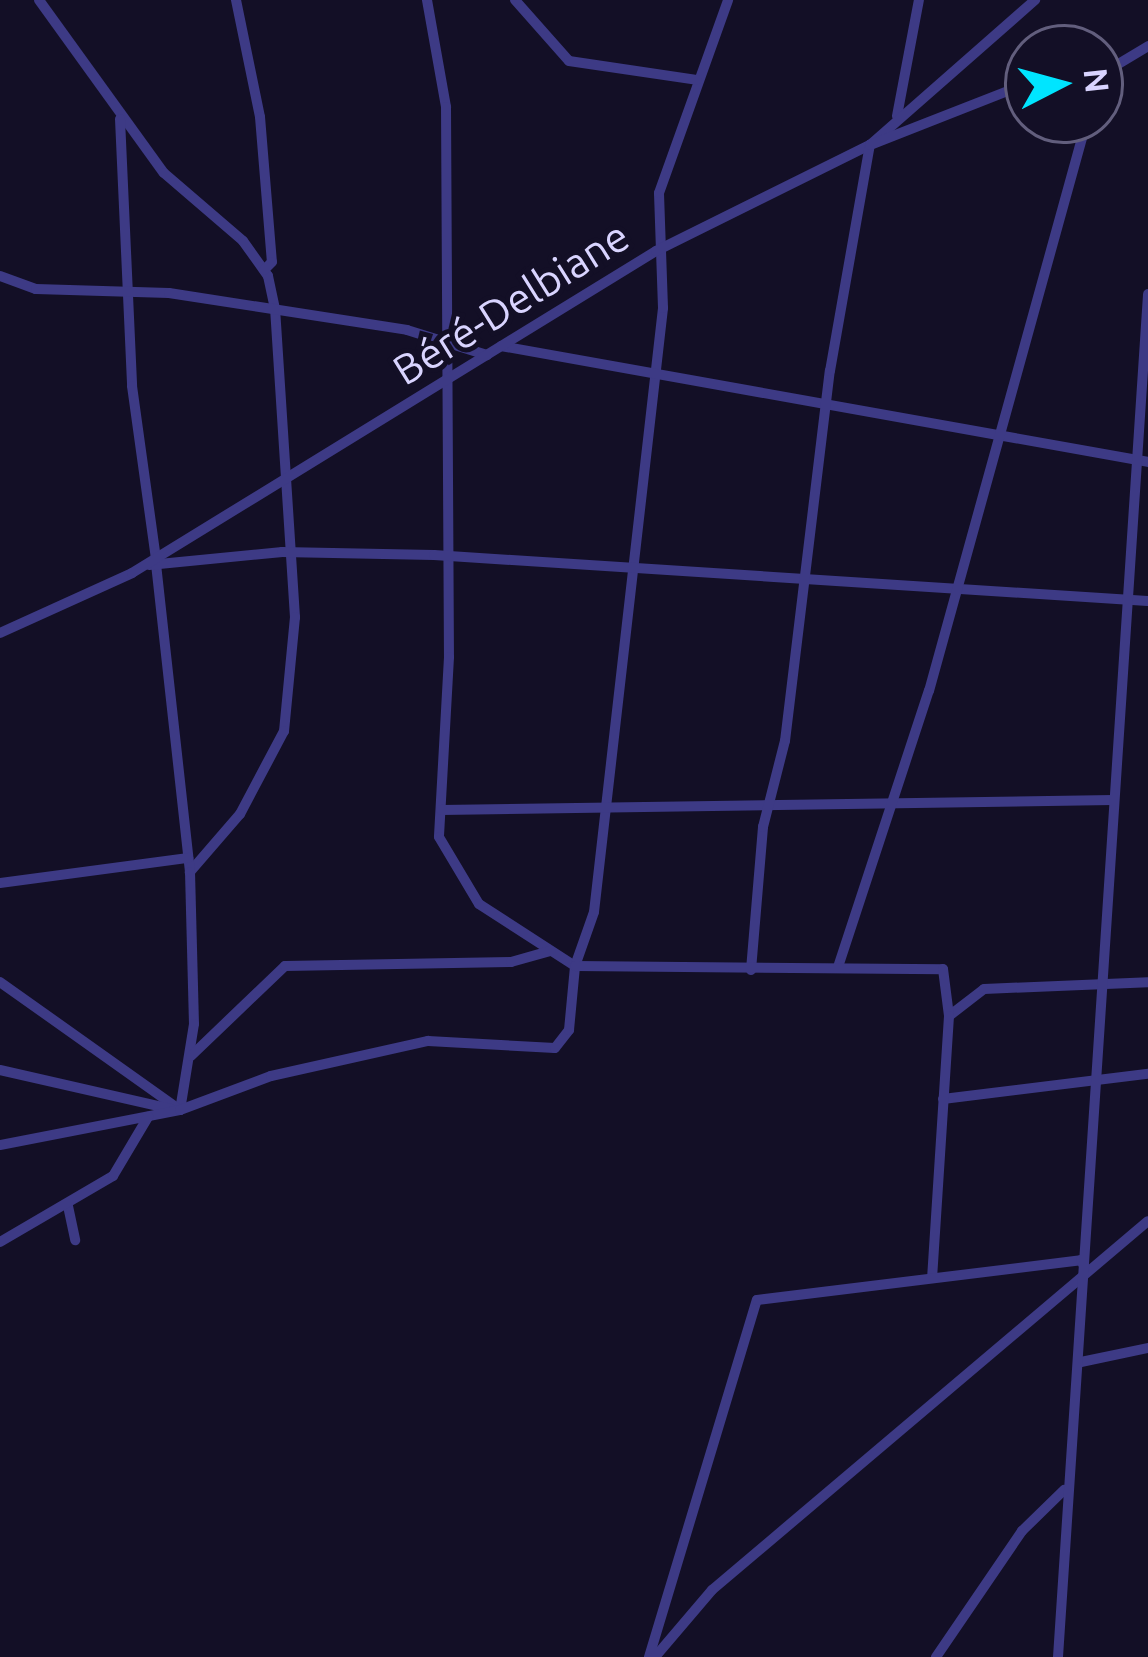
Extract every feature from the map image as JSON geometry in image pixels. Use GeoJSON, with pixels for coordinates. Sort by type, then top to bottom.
{"type":"FeatureCollection","features":[{"type":"Feature","properties":{"kind":"street"},"geometry":{"type":"LineString","coordinates":[[0,883],[189,866],[240,814],[284,731],[292,552],[275,308],[264,270],[120,119],[86,52],[39,0]]}},
{"type":"Feature","properties":{"kind":"street"},"geometry":{"type":"LineString","coordinates":[[236,0],[260,117],[272,262],[264,270]]}},
{"type":"Feature","properties":{"kind":"street"},"geometry":{"type":"LineString","coordinates":[[427,0],[446,107],[448,556],[439,837],[479,904],[575,966],[943,969],[949,1016],[932,1277]]}},
{"type":"Feature","properties":{"kind":"street"},"geometry":{"type":"LineString","coordinates":[[515,0],[569,61],[697,80]]}},
{"type":"Feature","properties":{"kind":"street"},"geometry":{"type":"LineString","coordinates":[[0,1145],[180,1110],[271,1076],[428,1041],[555,1048],[568,1030],[575,966],[594,912],[628,567],[663,308],[656,251],[658,193],[728,0]]}},
{"type":"Feature","properties":{"kind":"street"},"geometry":{"type":"LineString","coordinates":[[898,116],[919,0]]}},
{"type":"Feature","properties":{"kind":"street","name":"Béré-Delbiane"},"geometry":{"type":"LineString","coordinates":[[0,633],[153,562],[656,251],[870,146],[898,116],[1035,0]]}},
{"type":"Feature","properties":{"kind":"street"},"geometry":{"type":"LineString","coordinates":[[751,970],[769,802],[826,404],[870,146],[1004,93]]}},
{"type":"Feature","properties":{"kind":"street"},"geometry":{"type":"LineString","coordinates":[[120,119],[126,292],[189,866],[189,1058],[180,1110]]}},
{"type":"Feature","properties":{"kind":"street"},"geometry":{"type":"LineString","coordinates":[[838,968],[1001,434],[1080,144]]}},
{"type":"Feature","properties":{"kind":"street"},"geometry":{"type":"LineString","coordinates":[[0,276],[37,289],[126,292],[275,308],[448,338],[487,355]]}},
{"type":"Feature","properties":{"kind":"street"},"geometry":{"type":"LineString","coordinates":[[1058,1657],[1064,1490],[1088,1273],[1127,599],[1143,460],[1148,294]]}},
{"type":"Feature","properties":{"kind":"street"},"geometry":{"type":"LineString","coordinates":[[502,346],[1143,460]]}},
{"type":"Feature","properties":{"kind":"street"},"geometry":{"type":"LineString","coordinates":[[153,562],[292,552],[448,556],[804,578],[956,582],[1148,602]]}},
{"type":"Feature","properties":{"kind":"street"},"geometry":{"type":"LineString","coordinates":[[441,810],[603,802],[890,808],[1113,800]]}},
{"type":"Feature","properties":{"kind":"street"},"geometry":{"type":"LineString","coordinates":[[189,1058],[285,966],[511,962],[550,951]]}},
{"type":"Feature","properties":{"kind":"street"},"geometry":{"type":"LineString","coordinates":[[0,982],[180,1110]]}},
{"type":"Feature","properties":{"kind":"street"},"geometry":{"type":"LineString","coordinates":[[949,1016],[984,989],[1148,982]]}},
{"type":"Feature","properties":{"kind":"street"},"geometry":{"type":"LineString","coordinates":[[0,1070],[180,1110]]}},
{"type":"Feature","properties":{"kind":"street"},"geometry":{"type":"LineString","coordinates":[[943,1099],[1148,1074]]}},
{"type":"Feature","properties":{"kind":"street"},"geometry":{"type":"LineString","coordinates":[[0,1242],[68,1207],[113,1176],[148,1117]]}},
{"type":"Feature","properties":{"kind":"street"},"geometry":{"type":"LineString","coordinates":[[68,1207],[75,1240]]}},
{"type":"Feature","properties":{"kind":"street"},"geometry":{"type":"LineString","coordinates":[[652,1657],[712,1590],[1148,1221]]}},
{"type":"Feature","properties":{"kind":"street"},"geometry":{"type":"LineString","coordinates":[[652,1657],[757,1300],[1081,1260],[1088,1273]]}},
{"type":"Feature","properties":{"kind":"street"},"geometry":{"type":"LineString","coordinates":[[1081,1362],[1148,1348]]}},
{"type":"Feature","properties":{"kind":"street"},"geometry":{"type":"LineString","coordinates":[[936,1657],[1009,1549],[1064,1490]]}}]}
